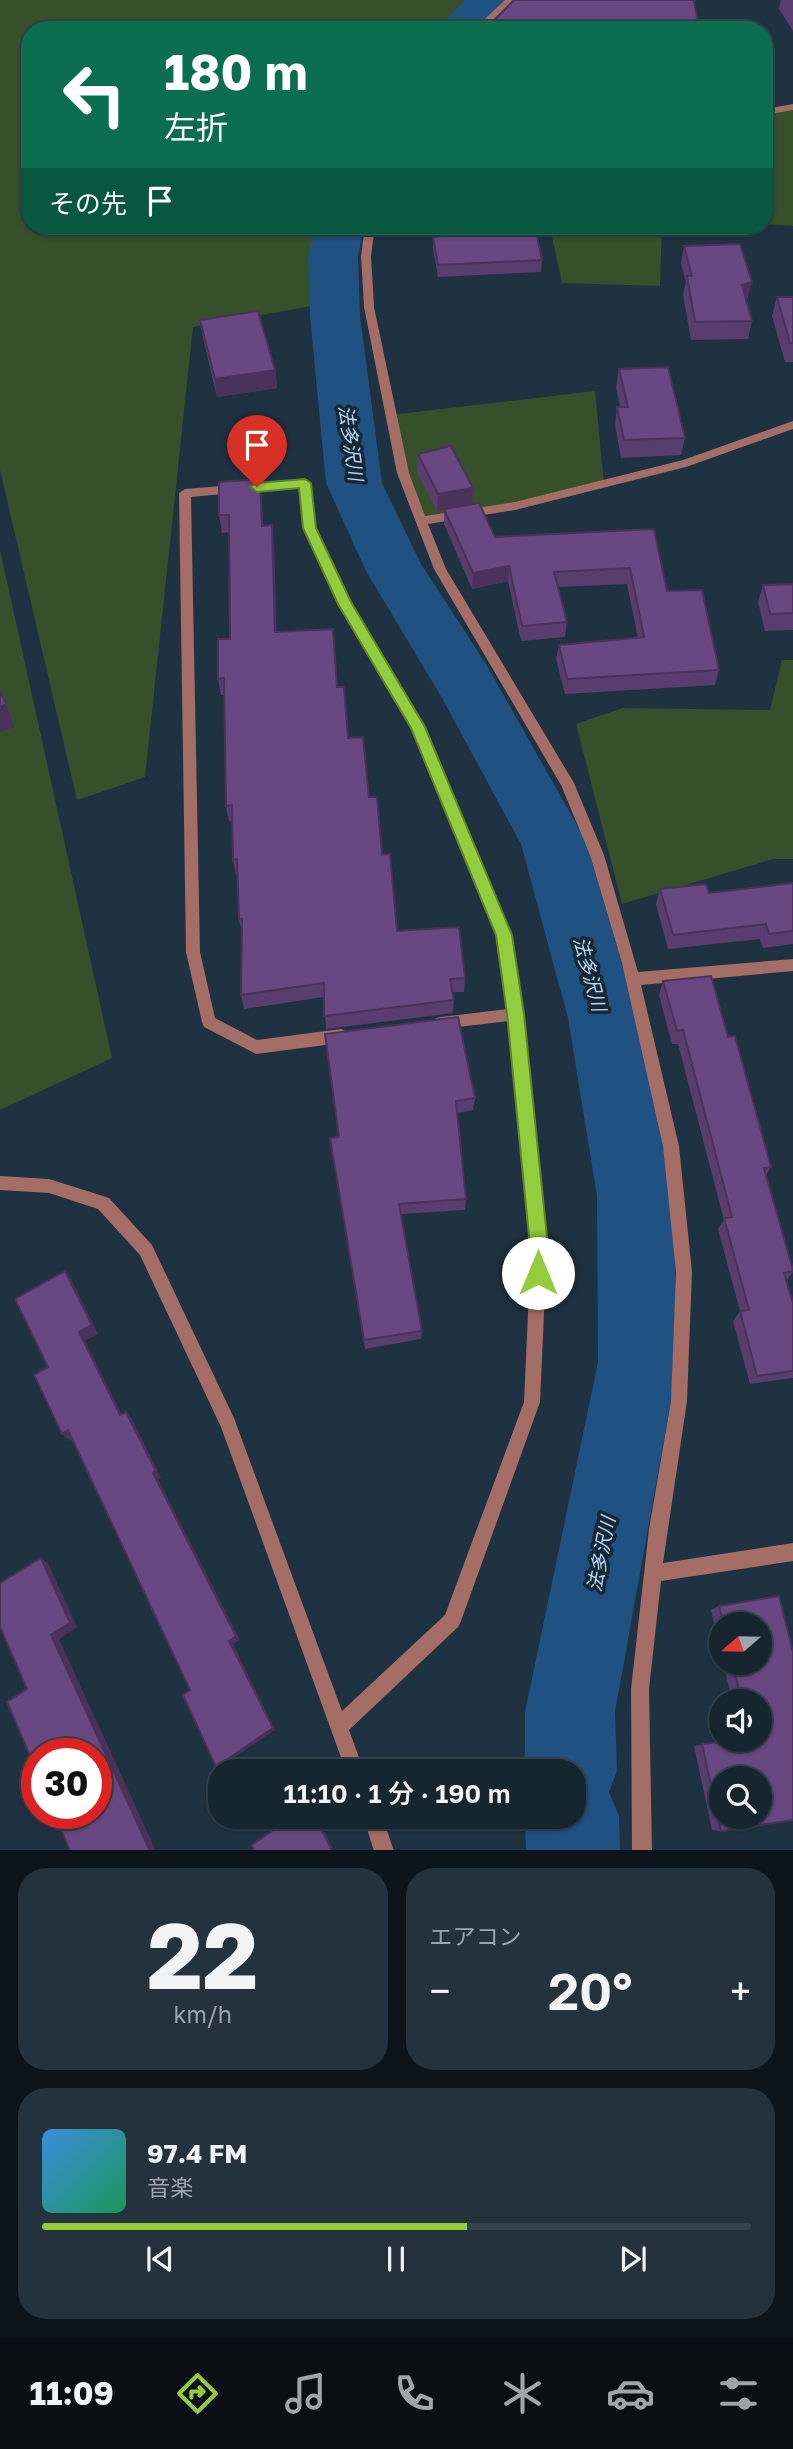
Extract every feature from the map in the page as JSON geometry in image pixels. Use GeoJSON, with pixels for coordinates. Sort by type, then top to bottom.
{"type":"FeatureCollection","features":[{"type":"Feature","properties":{"kind":"street"},"geometry":{"type":"LineString","coordinates":[[487,21],[510,0]]}},
{"type":"Feature","properties":{"kind":"street"},"geometry":{"type":"LineString","coordinates":[[773,110],[793,107]]}},
{"type":"Feature","properties":{"kind":"street"},"geometry":{"type":"LineString","coordinates":[[369,235],[366,256],[369,307],[403,473],[440,569],[567,783],[597,855],[633,979],[671,1146],[684,1272],[679,1401],[653,1573],[640,1689],[642,1850]]}},
{"type":"Feature","properties":{"kind":"street"},"geometry":{"type":"LineString","coordinates":[[421,521],[515,506],[686,464],[793,425]]}},
{"type":"Feature","properties":{"kind":"street"},"geometry":{"type":"LineString","coordinates":[[339,1727],[452,1621],[532,1402],[539,1247],[516,1014],[504,935],[418,727],[345,604],[310,528],[305,483],[185,493],[192,952],[209,1022],[256,1047],[352,1035]]}},
{"type":"Feature","properties":{"kind":"street"},"geometry":{"type":"LineString","coordinates":[[633,979],[793,965]]}},
{"type":"Feature","properties":{"kind":"street"},"geometry":{"type":"LineString","coordinates":[[420,1026],[516,1014]]}},
{"type":"Feature","properties":{"kind":"street"},"geometry":{"type":"LineString","coordinates":[[0,1183],[49,1186],[103,1203],[146,1250],[228,1424],[351,1759]]}},
{"type":"Feature","properties":{"kind":"street"},"geometry":{"type":"LineString","coordinates":[[653,1573],[793,1552]]}},
{"type":"Feature","properties":{"kind":"street"},"geometry":{"type":"LineString","coordinates":[[377,1829],[384,1850]]}},
{"type":"Feature","properties":{"kind":"green space"},"geometry":{"type":"Polygon","coordinates":[[[0,0],[504,0],[482,21],[21,21],[21,235],[321,235],[317,305],[193,327],[145,777],[77,800],[0,470],[0,0]]]}},
{"type":"Feature","properties":{"kind":"green space"},"geometry":{"type":"Polygon","coordinates":[[[793,107],[793,226],[773,225],[773,111],[793,107]]]}},
{"type":"Feature","properties":{"kind":"green space"},"geometry":{"type":"Polygon","coordinates":[[[552,235],[662,235],[660,286],[562,283],[552,235]]]}},
{"type":"Feature","properties":{"kind":"green space"},"geometry":{"type":"Polygon","coordinates":[[[595,391],[604,484],[421,521],[390,415],[595,391]]]}},
{"type":"Feature","properties":{"kind":"green space"},"geometry":{"type":"Polygon","coordinates":[[[0,550],[112,1058],[0,1110],[0,550]]]}},
{"type":"Feature","properties":{"kind":"green space"},"geometry":{"type":"Polygon","coordinates":[[[782,660],[793,660],[793,859],[773,859],[622,904],[576,724],[623,708],[770,710],[782,660]]]}},
{"type":"Feature","properties":{"kind":"building"},"geometry":{"type":"Polygon","coordinates":[[[514,0],[694,0],[698,21],[494,21],[514,0]]]}},
{"type":"Feature","properties":{"kind":"building"},"geometry":{"type":"Polygon","coordinates":[[[537,235],[542,260],[438,265],[433,237],[537,235]]]}},
{"type":"Feature","properties":{"kind":"building"},"geometry":{"type":"Polygon","coordinates":[[[740,244],[752,282],[742,285],[752,321],[695,322],[687,276],[692,276],[684,246],[740,244]]]}},
{"type":"Feature","properties":{"kind":"building"},"geometry":{"type":"Polygon","coordinates":[[[777,297],[793,297],[793,343],[790,343],[777,297]]]}},
{"type":"Feature","properties":{"kind":"building"},"geometry":{"type":"Polygon","coordinates":[[[258,311],[275,370],[215,379],[200,320],[258,311]]]}},
{"type":"Feature","properties":{"kind":"building"},"geometry":{"type":"Polygon","coordinates":[[[668,367],[685,438],[624,440],[617,407],[628,407],[619,369],[668,367]]]}},
{"type":"Feature","properties":{"kind":"building"},"geometry":{"type":"Polygon","coordinates":[[[451,446],[473,488],[438,494],[418,454],[451,446]]]}},
{"type":"Feature","properties":{"kind":"building"},"geometry":{"type":"Polygon","coordinates":[[[260,479],[262,526],[272,525],[275,632],[333,629],[337,687],[344,687],[348,738],[363,737],[369,797],[377,797],[382,855],[390,854],[397,931],[459,927],[465,978],[450,979],[454,1000],[324,1016],[324,983],[241,995],[242,919],[239,919],[237,859],[233,860],[232,805],[226,806],[224,678],[218,679],[218,639],[230,639],[229,515],[219,515],[219,482],[260,479]]]}},
{"type":"Feature","properties":{"kind":"building"},"geometry":{"type":"Polygon","coordinates":[[[479,503],[495,537],[654,529],[667,591],[702,590],[719,670],[567,679],[559,645],[644,637],[630,568],[554,572],[567,622],[522,626],[509,566],[473,573],[444,509],[479,503]]]}},
{"type":"Feature","properties":{"kind":"building"},"geometry":{"type":"Polygon","coordinates":[[[793,584],[793,613],[770,614],[763,585],[793,584]]]}},
{"type":"Feature","properties":{"kind":"building"},"geometry":{"type":"Polygon","coordinates":[[[0,691],[6,704],[0,707],[0,691]]]}},
{"type":"Feature","properties":{"kind":"building"},"geometry":{"type":"Polygon","coordinates":[[[793,883],[793,931],[769,934],[766,924],[673,935],[660,889],[706,884],[709,893],[793,883]]]}},
{"type":"Feature","properties":{"kind":"building"},"geometry":{"type":"Polygon","coordinates":[[[711,976],[728,1037],[735,1036],[771,1167],[764,1168],[793,1270],[784,1273],[793,1303],[793,1371],[757,1376],[740,1311],[749,1310],[724,1218],[732,1217],[683,1030],[677,1031],[663,981],[711,976]]]}},
{"type":"Feature","properties":{"kind":"building"},"geometry":{"type":"Polygon","coordinates":[[[458,1017],[475,1098],[456,1101],[466,1199],[399,1204],[422,1331],[364,1340],[330,1138],[339,1137],[325,1034],[458,1017]]]}},
{"type":"Feature","properties":{"kind":"building"},"geometry":{"type":"Polygon","coordinates":[[[65,1271],[92,1325],[79,1332],[120,1415],[126,1412],[156,1471],[153,1473],[236,1636],[229,1641],[273,1728],[228,1759],[212,1759],[183,1695],[190,1690],[68,1430],[62,1434],[34,1375],[48,1367],[15,1299],[65,1271]]]}},
{"type":"Feature","properties":{"kind":"building"},"geometry":{"type":"Polygon","coordinates":[[[41,1558],[70,1623],[51,1635],[98,1738],[22,1738],[7,1702],[27,1689],[0,1627],[0,1583],[41,1558]]]}},
{"type":"Feature","properties":{"kind":"building"},"geometry":{"type":"Polygon","coordinates":[[[779,1596],[793,1652],[793,1820],[772,1823],[772,1766],[709,1766],[709,1776],[702,1744],[709,1743],[709,1752],[772,1752],[772,1689],[739,1689],[736,1675],[772,1675],[772,1612],[721,1612],[719,1606],[779,1596]]]}},
{"type":"Feature","properties":{"kind":"building"},"geometry":{"type":"Polygon","coordinates":[[[112,1768],[150,1850],[70,1850],[61,1829],[112,1829],[112,1768]]]}},
{"type":"Feature","properties":{"kind":"building"},"geometry":{"type":"Polygon","coordinates":[[[275,1829],[321,1829],[332,1850],[254,1850],[252,1845],[275,1829]]]}},
{"type":"Feature","properties":{"kind":"waterway","name":"法多沢川"},"geometry":{"type":"LineString","coordinates":[[467,21],[489,0]]}},
{"type":"Feature","properties":{"kind":"waterway","name":"法多沢川"},"geometry":{"type":"LineString","coordinates":[[338,235],[333,256],[335,316],[354,483],[395,571],[464,681],[553,841],[603,1018],[635,1196],[638,1362],[570,1712],[571,1759]]}},
{"type":"Feature","properties":{"kind":"waterway","name":"法多沢川"},"geometry":{"type":"LineString","coordinates":[[572,1829],[573,1850]]}},
{"type":"Feature","properties":{"kind":"route"},"geometry":{"type":"LineString","coordinates":[[257,487],[305,483],[310,528],[345,604],[418,727],[504,935],[516,1014],[539,1247],[538,1273]]}}]}
